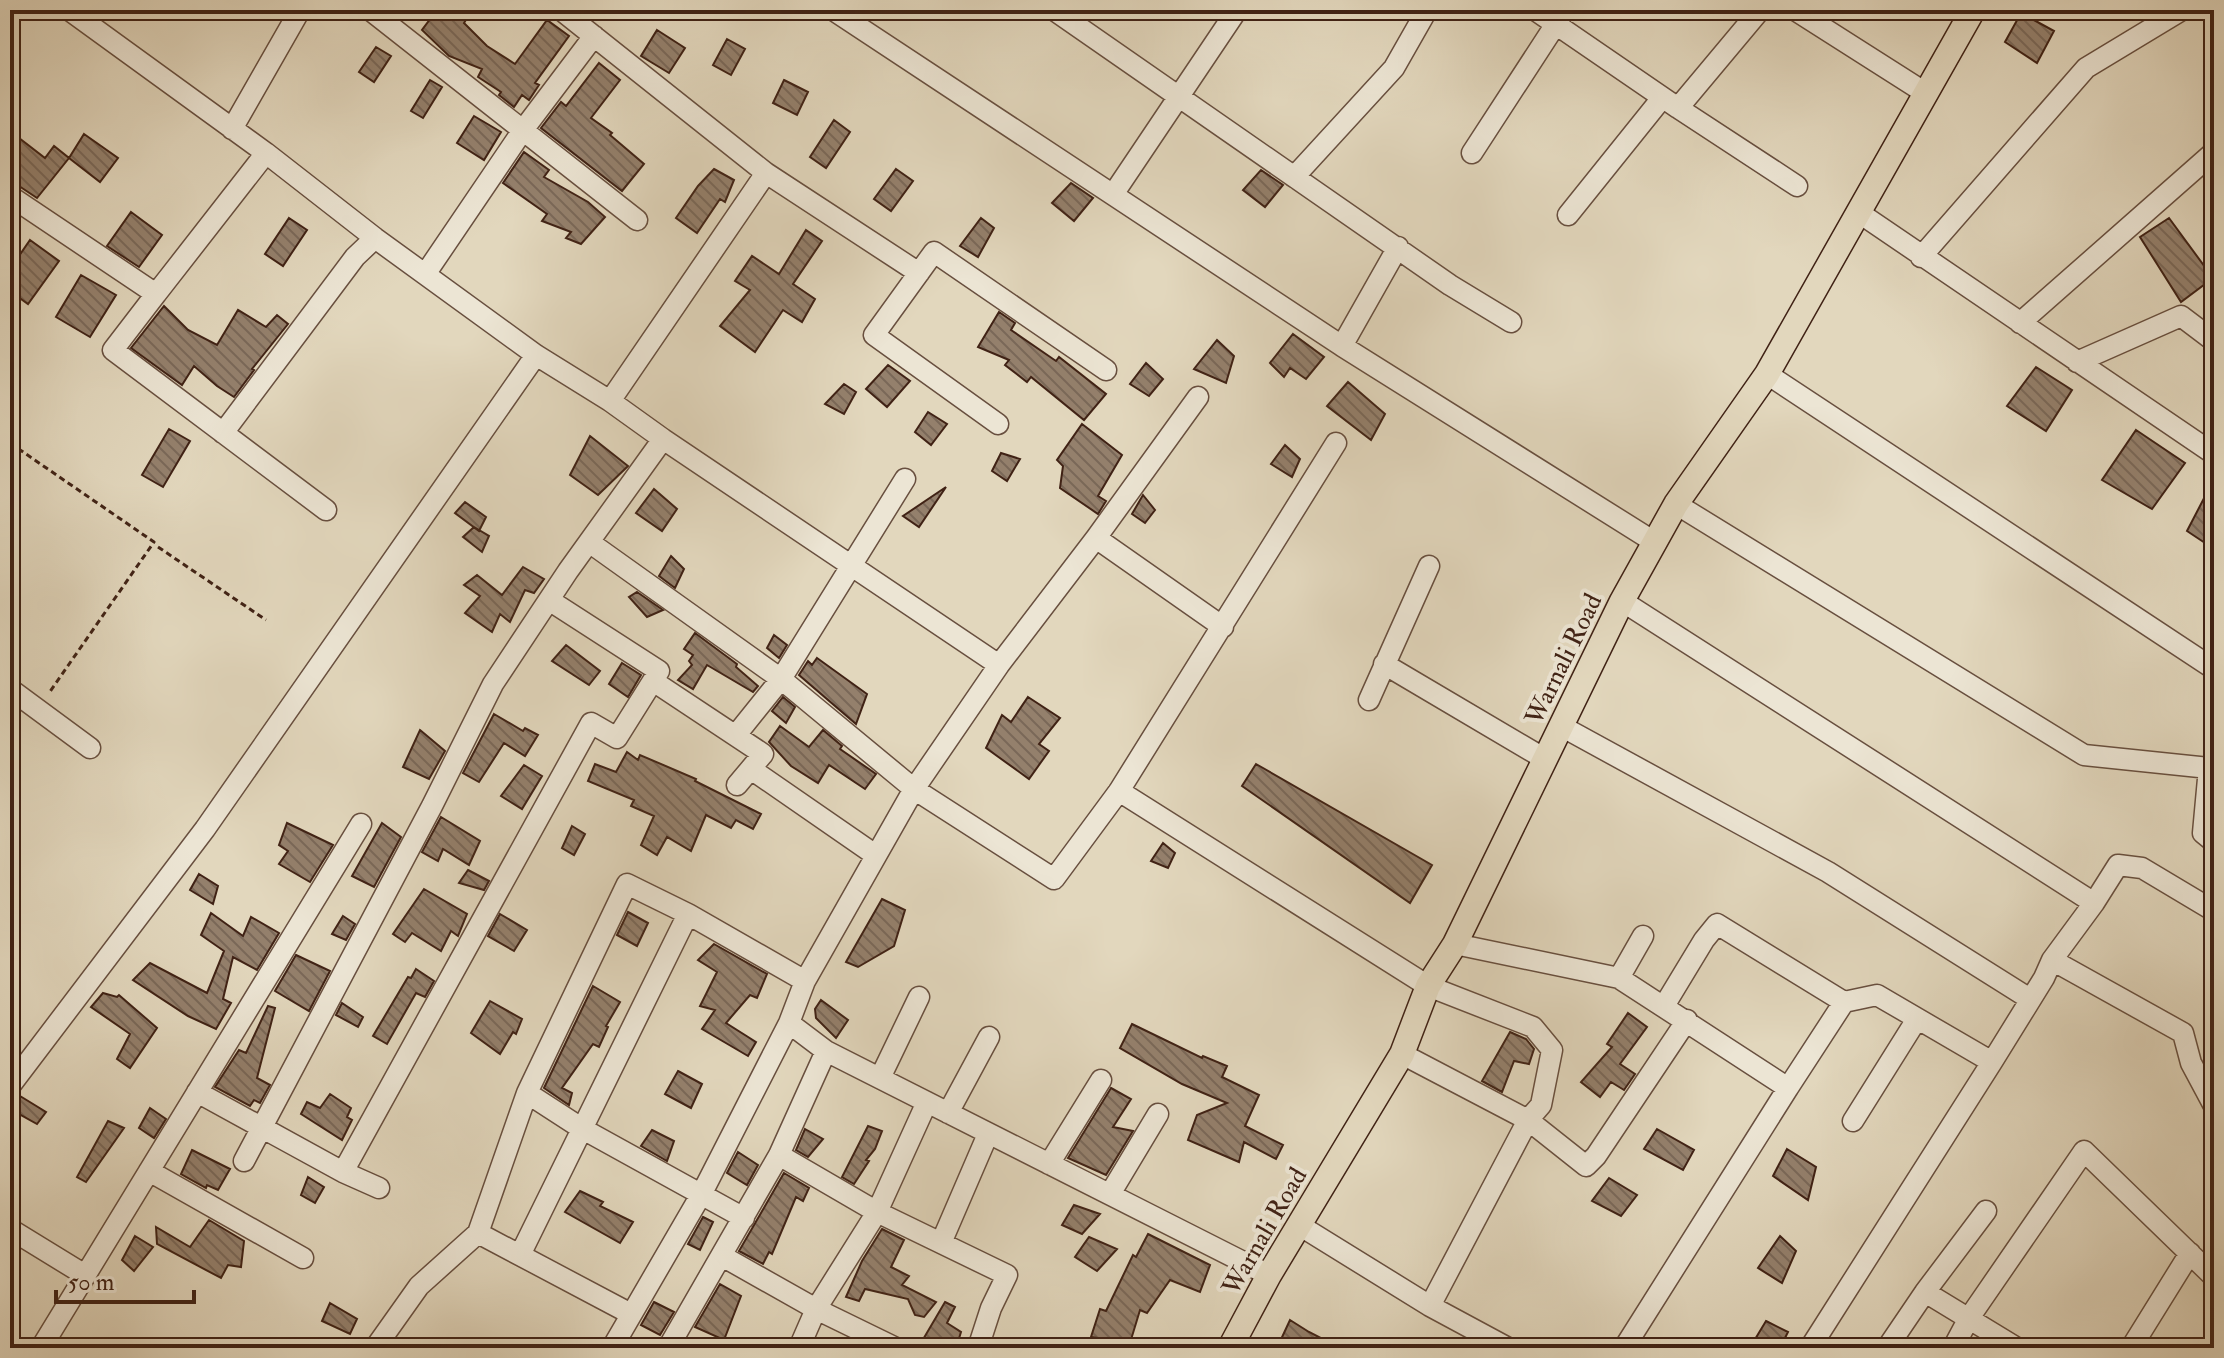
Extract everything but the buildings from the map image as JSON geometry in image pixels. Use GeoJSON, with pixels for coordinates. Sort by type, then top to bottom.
{"type":"FeatureCollection","features":[{"type":"Feature","properties":{"kind":"main road","name":"Warnali Road"},"geometry":{"type":"LineString","coordinates":[[1230,1348],[1269,1275],[1402,1054],[1428,986],[1455,944],[1622,601],[1676,504],[1767,374],[1973,10]]}},
{"type":"Feature","properties":{"kind":"street"},"geometry":{"type":"LineString","coordinates":[[69,10],[536,355],[610,401],[999,665]]}},
{"type":"Feature","properties":{"kind":"street"},"geometry":{"type":"LineString","coordinates":[[232,129],[300,10]]}},
{"type":"Feature","properties":{"kind":"street"},"geometry":{"type":"LineString","coordinates":[[370,10],[637,220]]}},
{"type":"Feature","properties":{"kind":"street"},"geometry":{"type":"LineString","coordinates":[[561,10],[766,173],[919,273]]}},
{"type":"Feature","properties":{"kind":"street"},"geometry":{"type":"LineString","coordinates":[[833,10],[860,17],[1342,346],[1656,543]]}},
{"type":"Feature","properties":{"kind":"street"},"geometry":{"type":"LineString","coordinates":[[1054,10],[1450,285],[1511,322]]}},
{"type":"Feature","properties":{"kind":"street"},"geometry":{"type":"LineString","coordinates":[[1114,193],[1237,10]]}},
{"type":"Feature","properties":{"kind":"street"},"geometry":{"type":"LineString","coordinates":[[1294,177],[1394,68],[1427,10]]}},
{"type":"Feature","properties":{"kind":"street"},"geometry":{"type":"LineString","coordinates":[[1535,10],[1561,17],[1670,103],[1797,186]]}},
{"type":"Feature","properties":{"kind":"street"},"geometry":{"type":"LineString","coordinates":[[1568,215],[1760,10]]}},
{"type":"Feature","properties":{"kind":"street"},"geometry":{"type":"LineString","coordinates":[[1795,10],[1927,94]]}},
{"type":"Feature","properties":{"kind":"street"},"geometry":{"type":"LineString","coordinates":[[1921,257],[2086,68],[2182,10]]}},
{"type":"Feature","properties":{"kind":"street"},"geometry":{"type":"LineString","coordinates":[[1472,153],[1561,17]]}},
{"type":"Feature","properties":{"kind":"street"},"geometry":{"type":"LineString","coordinates":[[426,273],[523,130],[594,36]]}},
{"type":"Feature","properties":{"kind":"street"},"geometry":{"type":"LineString","coordinates":[[2020,323],[2214,152]]}},
{"type":"Feature","properties":{"kind":"street"},"geometry":{"type":"LineString","coordinates":[[266,153],[113,350],[326,510]]}},
{"type":"Feature","properties":{"kind":"street"},"geometry":{"type":"LineString","coordinates":[[610,401],[766,173]]}},
{"type":"Feature","properties":{"kind":"street"},"geometry":{"type":"LineString","coordinates":[[10,196],[156,294]]}},
{"type":"Feature","properties":{"kind":"street"},"geometry":{"type":"LineString","coordinates":[[1858,212],[2214,454]]}},
{"type":"Feature","properties":{"kind":"street"},"geometry":{"type":"LineString","coordinates":[[223,433],[355,257],[375,238]]}},
{"type":"Feature","properties":{"kind":"street"},"geometry":{"type":"LineString","coordinates":[[1342,346],[1398,247]]}},
{"type":"Feature","properties":{"kind":"street"},"geometry":{"type":"LineString","coordinates":[[998,424],[874,335],[934,252],[1106,370]]}},
{"type":"Feature","properties":{"kind":"street"},"geometry":{"type":"LineString","coordinates":[[2077,362],[2181,316],[2214,341]]}},
{"type":"Feature","properties":{"kind":"street"},"geometry":{"type":"LineString","coordinates":[[10,1086],[205,829],[536,355]]}},
{"type":"Feature","properties":{"kind":"street"},"geometry":{"type":"LineString","coordinates":[[1767,374],[2214,669]]}},
{"type":"Feature","properties":{"kind":"street"},"geometry":{"type":"LineString","coordinates":[[612,1348],[702,1193],[789,1023],[805,981],[914,789],[999,665],[1198,397]]}},
{"type":"Feature","properties":{"kind":"street"},"geometry":{"type":"LineString","coordinates":[[244,1161],[493,684],[663,439]]}},
{"type":"Feature","properties":{"kind":"street"},"geometry":{"type":"LineString","coordinates":[[589,542],[781,679],[914,789],[1054,879],[1119,791],[1336,443]]}},
{"type":"Feature","properties":{"kind":"street"},"geometry":{"type":"LineString","coordinates":[[736,735],[781,679],[905,479]]}},
{"type":"Feature","properties":{"kind":"street"},"geometry":{"type":"LineString","coordinates":[[1676,504],[2084,755],[2209,768],[2203,833],[2214,842]]}},
{"type":"Feature","properties":{"kind":"street"},"geometry":{"type":"LineString","coordinates":[[1096,538],[1223,627]]}},
{"type":"Feature","properties":{"kind":"street"},"geometry":{"type":"LineString","coordinates":[[1369,700],[1429,566]]}},
{"type":"Feature","properties":{"kind":"street"},"geometry":{"type":"LineString","coordinates":[[343,1172],[591,723],[617,738],[659,671],[549,600]]}},
{"type":"Feature","properties":{"kind":"street"},"geometry":{"type":"LineString","coordinates":[[1622,601],[2094,903]]}},
{"type":"Feature","properties":{"kind":"street"},"geometry":{"type":"LineString","coordinates":[[1384,664],[1545,759]]}},
{"type":"Feature","properties":{"kind":"street"},"geometry":{"type":"LineString","coordinates":[[653,681],[763,754],[737,785]]}},
{"type":"Feature","properties":{"kind":"street"},"geometry":{"type":"LineString","coordinates":[[10,689],[90,748]]}},
{"type":"Feature","properties":{"kind":"street"},"geometry":{"type":"LineString","coordinates":[[1561,726],[1828,872],[2030,999]]}},
{"type":"Feature","properties":{"kind":"street"},"geometry":{"type":"LineString","coordinates":[[751,769],[871,852]]}},
{"type":"Feature","properties":{"kind":"street"},"geometry":{"type":"LineString","coordinates":[[1119,791],[1428,986],[1533,1027],[1552,1050],[1541,1105],[1528,1120],[1430,1306]]}},
{"type":"Feature","properties":{"kind":"street"},"geometry":{"type":"LineString","coordinates":[[41,1348],[361,824]]}},
{"type":"Feature","properties":{"kind":"street"},"geometry":{"type":"LineString","coordinates":[[1810,1348],[1992,1062],[2052,960],[2118,865],[2142,868],[2214,911]]}},
{"type":"Feature","properties":{"kind":"street"},"geometry":{"type":"LineString","coordinates":[[375,1348],[419,1286],[478,1233],[527,1093],[627,884],[688,914],[805,981]]}},
{"type":"Feature","properties":{"kind":"street"},"geometry":{"type":"LineString","coordinates":[[520,1255],[688,914]]}},
{"type":"Feature","properties":{"kind":"street"},"geometry":{"type":"LineString","coordinates":[[1664,1006],[1717,924],[1844,1002],[1877,995],[1992,1062]]}},
{"type":"Feature","properties":{"kind":"street"},"geometry":{"type":"LineString","coordinates":[[1619,978],[1643,936]]}},
{"type":"Feature","properties":{"kind":"street"},"geometry":{"type":"LineString","coordinates":[[1455,944],[1619,978],[1788,1088]]}},
{"type":"Feature","properties":{"kind":"street"},"geometry":{"type":"LineString","coordinates":[[2052,960],[2183,1033],[2191,1063],[2214,1106]]}},
{"type":"Feature","properties":{"kind":"street"},"geometry":{"type":"LineString","coordinates":[[880,1078],[919,997]]}},
{"type":"Feature","properties":{"kind":"street"},"geometry":{"type":"LineString","coordinates":[[1624,1348],[1844,1002]]}},
{"type":"Feature","properties":{"kind":"street"},"geometry":{"type":"LineString","coordinates":[[1853,1121],[1917,1019]]}},
{"type":"Feature","properties":{"kind":"street"},"geometry":{"type":"LineString","coordinates":[[1402,1054],[1528,1120],[1586,1166],[1596,1156],[1687,1020]]}},
{"type":"Feature","properties":{"kind":"street"},"geometry":{"type":"LineString","coordinates":[[789,1023],[826,1051],[1269,1275]]}},
{"type":"Feature","properties":{"kind":"street"},"geometry":{"type":"LineString","coordinates":[[948,1113],[989,1037]]}},
{"type":"Feature","properties":{"kind":"street"},"geometry":{"type":"LineString","coordinates":[[668,1348],[779,1155],[826,1051]]}},
{"type":"Feature","properties":{"kind":"street"},"geometry":{"type":"LineString","coordinates":[[1049,1164],[1101,1080]]}},
{"type":"Feature","properties":{"kind":"street"},"geometry":{"type":"LineString","coordinates":[[197,1092],[343,1172],[379,1188]]}},
{"type":"Feature","properties":{"kind":"street"},"geometry":{"type":"LineString","coordinates":[[527,1093],[581,1128],[744,1218]]}},
{"type":"Feature","properties":{"kind":"street"},"geometry":{"type":"LineString","coordinates":[[799,1348],[816,1309],[877,1212],[927,1102]]}},
{"type":"Feature","properties":{"kind":"street"},"geometry":{"type":"LineString","coordinates":[[1110,1194],[1158,1114]]}},
{"type":"Feature","properties":{"kind":"street"},"geometry":{"type":"LineString","coordinates":[[941,1243],[988,1134]]}},
{"type":"Feature","properties":{"kind":"street"},"geometry":{"type":"LineString","coordinates":[[1953,1348],[1969,1318],[2084,1151],[2214,1277]]}},
{"type":"Feature","properties":{"kind":"street"},"geometry":{"type":"LineString","coordinates":[[779,1155],[877,1212],[1007,1275],[991,1308],[978,1348]]}},
{"type":"Feature","properties":{"kind":"street"},"geometry":{"type":"LineString","coordinates":[[149,1171],[303,1258]]}},
{"type":"Feature","properties":{"kind":"street"},"geometry":{"type":"LineString","coordinates":[[1887,1348],[1986,1211]]}},
{"type":"Feature","properties":{"kind":"street"},"geometry":{"type":"LineString","coordinates":[[1299,1225],[1430,1306],[1508,1348]]}},
{"type":"Feature","properties":{"kind":"street"},"geometry":{"type":"LineString","coordinates":[[10,1229],[85,1275]]}},
{"type":"Feature","properties":{"kind":"street"},"geometry":{"type":"LineString","coordinates":[[478,1233],[631,1314]]}},
{"type":"Feature","properties":{"kind":"street"},"geometry":{"type":"LineString","coordinates":[[2131,1348],[2190,1253]]}},
{"type":"Feature","properties":{"kind":"street"},"geometry":{"type":"LineString","coordinates":[[722,1256],[816,1309],[896,1348]]}},
{"type":"Feature","properties":{"kind":"street"},"geometry":{"type":"LineString","coordinates":[[1925,1292],[2017,1348]]}},
{"type":"Feature","properties":{"kind":"path"},"geometry":{"type":"LineString","coordinates":[[10,443],[154,542],[38,710]]}},
{"type":"Feature","properties":{"kind":"path"},"geometry":{"type":"LineString","coordinates":[[158,547],[266,620]]}}]}
